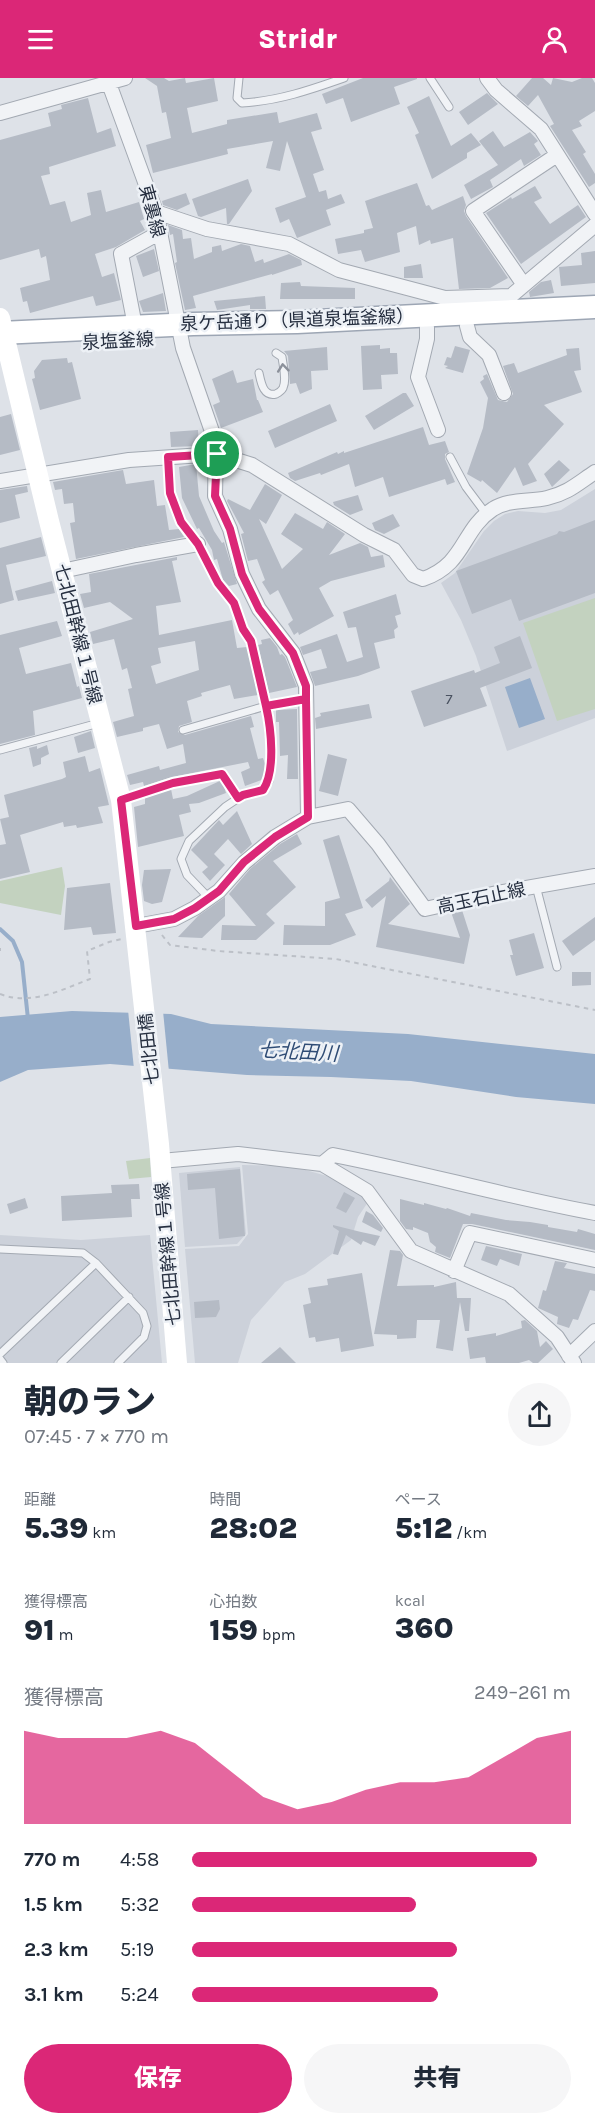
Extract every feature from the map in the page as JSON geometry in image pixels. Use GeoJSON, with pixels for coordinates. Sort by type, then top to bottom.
{"type":"FeatureCollection","features":[{"type":"Feature","properties":{"kind":"main road","name":"泉ケ岳通り（県道泉塩釜線）"},"geometry":{"type":"LineString","coordinates":[[2,335],[135,326],[181,337],[297,322],[595,307]]}},
{"type":"Feature","properties":{"kind":"main road","name":"泉塩釜線"},"geometry":{"type":"LineString","coordinates":[[2,335],[181,337],[427,327],[466,312],[595,321]]}},
{"type":"Feature","properties":{"kind":"street"},"geometry":{"type":"LineString","coordinates":[[0,113],[108,80],[125,78]]}},
{"type":"Feature","properties":{"kind":"street"},"geometry":{"type":"LineString","coordinates":[[487,78],[496,90],[541,129],[595,214]]}},
{"type":"Feature","properties":{"kind":"street","name":"東裏線"},"geometry":{"type":"LineString","coordinates":[[108,80],[156,212],[181,337],[216,443],[215,496],[230,529],[242,574],[259,609],[293,653],[306,686],[308,817]]}},
{"type":"Feature","properties":{"kind":"street"},"geometry":{"type":"LineString","coordinates":[[524,285],[473,211],[557,155]]}},
{"type":"Feature","properties":{"kind":"street"},"geometry":{"type":"LineString","coordinates":[[156,212],[207,229],[289,244],[339,270],[445,298],[466,312],[470,337],[489,355],[504,393]]}},
{"type":"Feature","properties":{"kind":"street"},"geometry":{"type":"LineString","coordinates":[[466,312],[511,296],[595,225]]}},
{"type":"Feature","properties":{"kind":"street"},"geometry":{"type":"LineString","coordinates":[[135,326],[121,254],[159,233]]}},
{"type":"Feature","properties":{"kind":"street"},"geometry":{"type":"LineString","coordinates":[[427,327],[427,339],[418,377],[438,430]]}},
{"type":"Feature","properties":{"kind":"street","name":"七北田幹線１号線"},"geometry":{"type":"LineString","coordinates":[[2,335],[121,800],[130,932],[139,953]]}},
{"type":"Feature","properties":{"kind":"street"},"geometry":{"type":"LineString","coordinates":[[0,482],[129,460],[217,454],[252,465],[364,535],[394,550],[413,574],[423,579],[438,574],[453,561],[480,520],[494,508],[510,503],[545,499],[569,492],[595,472]]}},
{"type":"Feature","properties":{"kind":"street"},"geometry":{"type":"LineString","coordinates":[[62,571],[198,544]]}},
{"type":"Feature","properties":{"kind":"street","name":"高玉石止線"},"geometry":{"type":"LineString","coordinates":[[308,817],[348,809],[378,844],[425,909],[595,876]]}},
{"type":"Feature","properties":{"kind":"street"},"geometry":{"type":"LineString","coordinates":[[130,932],[159,921],[174,919],[209,898],[275,837],[308,817]]}},
{"type":"Feature","properties":{"kind":"street","name":"七北田橋"},"geometry":{"type":"LineString","coordinates":[[139,953],[160,1153]]}},
{"type":"Feature","properties":{"kind":"street"},"geometry":{"type":"LineString","coordinates":[[160,1153],[238,1154],[322,1164],[367,1191],[411,1251],[509,1294],[557,1337],[571,1360],[595,1331]]}},
{"type":"Feature","properties":{"kind":"street","name":"七北田幹線１号線"},"geometry":{"type":"LineString","coordinates":[[160,1153],[177,1363]]}},
{"type":"Feature","properties":{"kind":"street"},"geometry":{"type":"LineString","coordinates":[[322,1164],[333,1155],[444,1178],[525,1200],[595,1213]]}},
{"type":"Feature","properties":{"kind":"street"},"geometry":{"type":"LineString","coordinates":[[454,1271],[470,1233],[595,1260]]}},
{"type":"Feature","properties":{"kind":"lane"},"geometry":{"type":"LineString","coordinates":[[239,78],[237,98],[242,103],[293,95],[344,78]]}},
{"type":"Feature","properties":{"kind":"lane"},"geometry":{"type":"LineString","coordinates":[[430,78],[449,106]]}},
{"type":"Feature","properties":{"kind":"lane"},"geometry":{"type":"LineString","coordinates":[[259,373],[263,388],[267,393],[274,395],[279,392],[283,387],[284,378],[282,357],[276,353]]}},
{"type":"Feature","properties":{"kind":"lane"},"geometry":{"type":"LineString","coordinates":[[168,457],[170,493],[181,522],[198,544],[218,583],[234,603],[243,629],[251,641],[266,706],[271,752],[269,781],[263,790],[243,795],[225,807],[189,841],[181,859],[187,875],[209,898]]}},
{"type":"Feature","properties":{"kind":"lane"},"geometry":{"type":"LineString","coordinates":[[450,457],[466,487],[487,515]]}},
{"type":"Feature","properties":{"kind":"lane"},"geometry":{"type":"LineString","coordinates":[[183,730],[266,706],[306,699]]}},
{"type":"Feature","properties":{"kind":"lane"},"geometry":{"type":"LineString","coordinates":[[0,750],[101,723]]}},
{"type":"Feature","properties":{"kind":"lane"},"geometry":{"type":"LineString","coordinates":[[121,800],[173,783],[222,774]]}},
{"type":"Feature","properties":{"kind":"lane"},"geometry":{"type":"LineString","coordinates":[[536,886],[557,967]]}},
{"type":"Feature","properties":{"kind":"lane"},"geometry":{"type":"LineString","coordinates":[[0,1249],[83,1253],[96,1263],[143,1313],[147,1326],[144,1337],[118,1363]]}},
{"type":"Feature","properties":{"kind":"lane"},"geometry":{"type":"LineString","coordinates":[[0,1354],[96,1263]]}},
{"type":"Feature","properties":{"kind":"lane"},"geometry":{"type":"LineString","coordinates":[[61,1363],[129,1297]]}},
{"type":"Feature","properties":{"kind":"lane"},"geometry":{"type":"LineString","coordinates":[[0,1359],[3,1363]]}},
{"type":"Feature","properties":{"kind":"path"},"geometry":{"type":"LineString","coordinates":[[222,774],[238,798]]}},
{"type":"Feature","properties":{"kind":"path"},"geometry":{"type":"LineString","coordinates":[[159,921],[160,932],[170,945],[218,951],[336,959],[595,1010]]}},
{"type":"Feature","properties":{"kind":"path"},"geometry":{"type":"LineString","coordinates":[[0,994],[17,998],[46,996],[90,979],[87,951],[130,932]]}},
{"type":"Feature","properties":{"kind":"shaded area"},"geometry":{"type":"Polygon","coordinates":[[[595,489],[595,718],[507,751],[476,656],[461,620],[441,583],[455,573],[484,531],[505,514],[518,511],[545,513],[561,510],[595,489]]]}},
{"type":"Feature","properties":{"kind":"shaded area"},"geometry":{"type":"Polygon","coordinates":[[[242,1165],[291,1166],[327,1176],[370,1199],[358,1217],[351,1240],[305,1274],[285,1282],[251,1320],[238,1363],[195,1363],[185,1249],[239,1246],[248,1234],[242,1165]]]}},
{"type":"Feature","properties":{"kind":"shaded area"},"geometry":{"type":"Polygon","coordinates":[[[240,1167],[246,1234],[237,1244],[185,1247],[179,1173],[240,1167]]]}},
{"type":"Feature","properties":{"kind":"shaded area"},"geometry":{"type":"Polygon","coordinates":[[[0,1235],[81,1240],[150,1235],[162,1363],[0,1363],[0,1235]]]}},
{"type":"Feature","properties":{"kind":"green space"},"geometry":{"type":"Polygon","coordinates":[[[595,598],[595,709],[557,721],[523,623],[595,598]]]}},
{"type":"Feature","properties":{"kind":"green space"},"geometry":{"type":"Polygon","coordinates":[[[62,867],[65,886],[61,915],[0,903],[0,881],[62,867]]]}},
{"type":"Feature","properties":{"kind":"green space"},"geometry":{"type":"Polygon","coordinates":[[[150,1158],[151,1177],[129,1179],[126,1161],[150,1158]]]}},
{"type":"Feature","properties":{"kind":"water"},"geometry":{"type":"Polygon","coordinates":[[[530,678],[545,719],[519,728],[505,687],[530,678]]]}},
{"type":"Feature","properties":{"kind":"water","name":"七北田川"},"geometry":{"type":"Polygon","coordinates":[[[72,1011],[171,1014],[211,1024],[408,1034],[595,1054],[595,1104],[516,1097],[411,1081],[247,1075],[110,1064],[28,1070],[0,1082],[0,1017],[72,1011]]]}},
{"type":"Feature","properties":{"kind":"pier"},"geometry":{"type":"Polygon","coordinates":[[[128,1010],[163,1011],[169,1072],[134,1069],[128,1010]]]}},
{"type":"Feature","properties":{"kind":"building"},"geometry":{"type":"Polygon","coordinates":[[[145,78],[164,78],[169,81],[185,78],[186,83],[214,78],[218,101],[187,108],[192,133],[227,124],[227,120],[277,112],[279,123],[317,113],[322,129],[311,132],[324,170],[313,174],[319,192],[326,190],[328,199],[341,194],[345,203],[326,210],[331,225],[297,238],[289,219],[280,223],[275,208],[306,197],[287,141],[280,171],[266,168],[273,141],[227,149],[228,154],[153,173],[146,145],[171,138],[166,112],[162,113],[157,86],[145,78]]]}},
{"type":"Feature","properties":{"kind":"building"},"geometry":{"type":"Polygon","coordinates":[[[363,78],[417,79],[394,87],[400,104],[351,122],[343,98],[326,104],[322,94],[363,78]]]}},
{"type":"Feature","properties":{"kind":"building"},"geometry":{"type":"Polygon","coordinates":[[[532,78],[543,78],[551,85],[553,78],[572,82],[582,78],[592,78],[595,83],[595,111],[579,121],[582,126],[572,130],[586,152],[583,154],[595,174],[595,183],[589,187],[550,126],[554,124],[538,95],[528,106],[516,96],[532,78]]]}},
{"type":"Feature","properties":{"kind":"building"},"geometry":{"type":"Polygon","coordinates":[[[487,93],[498,104],[468,125],[459,112],[487,93]]]}},
{"type":"Feature","properties":{"kind":"building"},"geometry":{"type":"Polygon","coordinates":[[[429,96],[451,146],[471,133],[481,145],[467,153],[467,158],[432,179],[415,135],[419,133],[407,107],[429,96]]]}},
{"type":"Feature","properties":{"kind":"building"},"geometry":{"type":"Polygon","coordinates":[[[88,98],[97,133],[111,128],[116,146],[49,167],[50,174],[41,176],[50,205],[65,201],[71,222],[91,215],[87,193],[101,190],[106,212],[139,202],[144,219],[140,221],[145,230],[116,247],[95,254],[102,277],[114,273],[121,300],[96,306],[93,296],[30,313],[27,301],[23,302],[20,288],[50,280],[46,256],[41,258],[39,249],[0,260],[0,140],[51,126],[48,113],[62,109],[61,105],[88,98]]]}},
{"type":"Feature","properties":{"kind":"building"},"geometry":{"type":"Polygon","coordinates":[[[493,131],[504,147],[530,132],[538,141],[534,144],[541,155],[524,166],[521,159],[490,180],[493,187],[471,199],[464,185],[498,165],[479,141],[493,131]]]}},
{"type":"Feature","properties":{"kind":"building"},"geometry":{"type":"Polygon","coordinates":[[[248,179],[252,191],[229,224],[227,224],[226,208],[198,216],[192,199],[248,179]]]}},
{"type":"Feature","properties":{"kind":"building"},"geometry":{"type":"Polygon","coordinates":[[[417,183],[426,206],[429,205],[432,210],[463,196],[466,216],[508,278],[490,288],[459,289],[453,238],[431,244],[430,240],[419,245],[416,226],[397,233],[400,252],[365,262],[361,250],[338,254],[335,239],[364,233],[364,230],[373,228],[365,201],[417,183]]]}},
{"type":"Feature","properties":{"kind":"building"},"geometry":{"type":"Polygon","coordinates":[[[535,186],[542,198],[534,202],[550,224],[578,205],[586,217],[521,264],[486,213],[511,197],[512,199],[535,186]]]}},
{"type":"Feature","properties":{"kind":"building"},"geometry":{"type":"Polygon","coordinates":[[[186,193],[190,204],[177,210],[163,205],[162,201],[186,193]]]}},
{"type":"Feature","properties":{"kind":"building"},"geometry":{"type":"Polygon","coordinates":[[[168,225],[182,230],[183,239],[191,238],[194,259],[212,252],[212,247],[221,245],[222,251],[241,244],[250,246],[255,262],[263,259],[264,263],[289,254],[301,260],[302,265],[193,296],[196,308],[185,310],[175,263],[177,262],[173,234],[170,235],[168,225]]]}},
{"type":"Feature","properties":{"kind":"building"},"geometry":{"type":"Polygon","coordinates":[[[154,249],[159,271],[143,277],[136,256],[154,249]]]}},
{"type":"Feature","properties":{"kind":"building"},"geometry":{"type":"Polygon","coordinates":[[[595,251],[595,283],[561,286],[559,267],[582,265],[581,253],[595,251]]]}},
{"type":"Feature","properties":{"kind":"building"},"geometry":{"type":"Polygon","coordinates":[[[421,264],[423,278],[404,278],[404,267],[421,264]]]}},
{"type":"Feature","properties":{"kind":"building"},"geometry":{"type":"Polygon","coordinates":[[[551,280],[554,293],[530,297],[529,292],[541,282],[551,280]]]}},
{"type":"Feature","properties":{"kind":"building"},"geometry":{"type":"Polygon","coordinates":[[[300,282],[301,286],[355,288],[355,299],[280,299],[281,283],[300,282]]]}},
{"type":"Feature","properties":{"kind":"building"},"geometry":{"type":"Polygon","coordinates":[[[163,293],[166,311],[143,312],[139,301],[163,293]]]}},
{"type":"Feature","properties":{"kind":"building"},"geometry":{"type":"Polygon","coordinates":[[[265,296],[266,309],[250,309],[250,305],[217,310],[214,301],[265,296]]]}},
{"type":"Feature","properties":{"kind":"building"},"geometry":{"type":"Polygon","coordinates":[[[380,345],[380,349],[390,348],[390,353],[397,353],[398,374],[381,375],[382,389],[363,390],[361,346],[380,345]]]}},
{"type":"Feature","properties":{"kind":"building"},"geometry":{"type":"Polygon","coordinates":[[[455,346],[470,350],[463,373],[445,368],[448,366],[444,365],[447,357],[451,358],[455,346]]]}},
{"type":"Feature","properties":{"kind":"building"},"geometry":{"type":"Polygon","coordinates":[[[327,347],[328,370],[311,371],[312,389],[300,394],[296,383],[290,384],[288,356],[284,351],[327,347]]]}},
{"type":"Feature","properties":{"kind":"building"},"geometry":{"type":"Polygon","coordinates":[[[579,348],[581,370],[574,371],[582,392],[544,405],[564,424],[528,464],[537,481],[523,486],[515,467],[497,493],[482,480],[481,482],[467,474],[483,428],[488,398],[480,382],[484,379],[483,376],[487,374],[498,400],[507,402],[513,394],[503,366],[514,363],[518,373],[567,355],[566,349],[579,348]]]}},
{"type":"Feature","properties":{"kind":"building"},"geometry":{"type":"Polygon","coordinates":[[[67,358],[68,363],[72,362],[81,399],[40,410],[32,379],[35,378],[34,371],[42,360],[67,358]]]}},
{"type":"Feature","properties":{"kind":"building"},"geometry":{"type":"Polygon","coordinates":[[[233,370],[237,383],[253,379],[257,400],[263,412],[221,428],[213,405],[220,402],[212,379],[233,370]]]}},
{"type":"Feature","properties":{"kind":"building"},"geometry":{"type":"Polygon","coordinates":[[[406,393],[414,406],[374,430],[365,416],[406,393]]]}},
{"type":"Feature","properties":{"kind":"building"},"geometry":{"type":"Polygon","coordinates":[[[330,404],[337,421],[275,448],[268,431],[330,404]]]}},
{"type":"Feature","properties":{"kind":"building"},"geometry":{"type":"Polygon","coordinates":[[[11,414],[20,450],[0,455],[0,417],[11,414]]]}},
{"type":"Feature","properties":{"kind":"building"},"geometry":{"type":"Polygon","coordinates":[[[423,427],[429,445],[445,441],[449,452],[445,454],[445,459],[455,482],[447,485],[445,479],[389,497],[383,477],[355,487],[349,464],[321,475],[320,473],[295,481],[288,473],[337,452],[338,454],[344,451],[344,453],[423,427]]]}},
{"type":"Feature","properties":{"kind":"building"},"geometry":{"type":"Polygon","coordinates":[[[198,430],[199,446],[171,447],[170,432],[198,430]]]}},
{"type":"Feature","properties":{"kind":"building"},"geometry":{"type":"Polygon","coordinates":[[[559,460],[570,470],[552,487],[544,474],[559,460]]]}},
{"type":"Feature","properties":{"kind":"building"},"geometry":{"type":"Polygon","coordinates":[[[196,464],[199,496],[214,531],[222,543],[224,542],[237,584],[229,586],[223,580],[217,559],[214,560],[212,550],[199,528],[197,529],[182,498],[179,467],[196,464]]]}},
{"type":"Feature","properties":{"kind":"building"},"geometry":{"type":"Polygon","coordinates":[[[123,470],[126,484],[154,480],[157,506],[165,505],[169,530],[179,529],[184,537],[76,559],[70,523],[75,522],[73,503],[64,504],[62,489],[55,490],[53,482],[123,470]]]}},
{"type":"Feature","properties":{"kind":"building"},"geometry":{"type":"Polygon","coordinates":[[[265,484],[282,495],[266,524],[259,519],[282,569],[303,549],[281,534],[295,513],[323,529],[327,522],[345,534],[329,555],[360,543],[368,547],[371,557],[383,555],[385,567],[331,581],[319,588],[334,616],[299,635],[298,632],[294,635],[288,624],[293,620],[278,590],[270,595],[262,582],[265,580],[257,559],[248,561],[241,534],[244,533],[227,501],[228,499],[250,510],[265,484]]]}},
{"type":"Feature","properties":{"kind":"building"},"geometry":{"type":"Polygon","coordinates":[[[27,486],[28,492],[15,495],[20,518],[0,523],[0,490],[27,486]]]}},
{"type":"Feature","properties":{"kind":"building"},"geometry":{"type":"Polygon","coordinates":[[[358,495],[363,510],[350,515],[334,505],[333,502],[358,495]]]}},
{"type":"Feature","properties":{"kind":"building"},"geometry":{"type":"Polygon","coordinates":[[[393,514],[400,526],[384,534],[375,530],[372,523],[393,514]]]}},
{"type":"Feature","properties":{"kind":"building"},"geometry":{"type":"Polygon","coordinates":[[[595,520],[595,593],[519,621],[511,599],[472,614],[456,571],[557,534],[559,531],[564,532],[595,520]]]}},
{"type":"Feature","properties":{"kind":"building"},"geometry":{"type":"Polygon","coordinates":[[[41,537],[46,556],[6,565],[14,600],[0,604],[0,548],[41,537]]]}},
{"type":"Feature","properties":{"kind":"building"},"geometry":{"type":"Polygon","coordinates":[[[177,557],[177,560],[172,561],[181,602],[156,606],[159,635],[232,620],[237,648],[247,647],[258,695],[234,699],[230,685],[201,693],[202,696],[187,701],[192,722],[179,726],[178,732],[185,735],[251,716],[254,727],[250,728],[258,759],[263,758],[265,764],[264,779],[245,786],[241,772],[250,768],[248,762],[172,777],[144,786],[143,782],[130,785],[127,775],[159,766],[160,770],[186,763],[183,744],[167,749],[159,724],[143,728],[143,731],[117,737],[113,722],[134,716],[128,689],[132,688],[127,668],[122,670],[114,639],[93,644],[90,632],[133,619],[110,602],[84,608],[80,594],[91,592],[89,574],[177,557]],[[195,641],[158,648],[161,663],[151,666],[156,684],[199,670],[195,641]]]}},
{"type":"Feature","properties":{"kind":"building"},"geometry":{"type":"Polygon","coordinates":[[[52,581],[55,593],[18,601],[15,591],[52,581]]]}},
{"type":"Feature","properties":{"kind":"building"},"geometry":{"type":"Polygon","coordinates":[[[396,594],[401,614],[395,616],[398,627],[394,630],[395,638],[374,643],[380,668],[358,676],[315,686],[310,672],[327,668],[321,649],[303,655],[300,647],[337,634],[347,662],[363,657],[356,627],[348,628],[343,612],[396,594]]]}},
{"type":"Feature","properties":{"kind":"building"},"geometry":{"type":"Polygon","coordinates":[[[57,621],[62,636],[19,648],[26,674],[71,663],[82,698],[33,711],[35,735],[0,744],[0,635],[57,621]]]}},
{"type":"Feature","properties":{"kind":"building"},"geometry":{"type":"Polygon","coordinates":[[[520,636],[532,668],[480,688],[487,706],[424,727],[411,691],[474,670],[475,673],[500,663],[494,647],[520,636]]]}},
{"type":"Feature","properties":{"kind":"building"},"geometry":{"type":"Polygon","coordinates":[[[270,638],[280,655],[285,657],[297,687],[269,693],[258,645],[262,644],[261,640],[270,638]]]}},
{"type":"Feature","properties":{"kind":"building"},"geometry":{"type":"Polygon","coordinates":[[[369,704],[372,718],[316,729],[315,718],[321,716],[320,713],[369,704]]]}},
{"type":"Feature","properties":{"kind":"building"},"geometry":{"type":"Polygon","coordinates":[[[297,709],[298,779],[287,779],[288,755],[280,756],[279,722],[276,722],[276,710],[297,709]]]}},
{"type":"Feature","properties":{"kind":"building"},"geometry":{"type":"Polygon","coordinates":[[[91,731],[95,748],[78,753],[74,737],[91,731]]]}},
{"type":"Feature","properties":{"kind":"building"},"geometry":{"type":"Polygon","coordinates":[[[47,745],[49,754],[41,758],[41,764],[33,767],[29,748],[37,746],[37,749],[47,745]]]}},
{"type":"Feature","properties":{"kind":"building"},"geometry":{"type":"Polygon","coordinates":[[[328,754],[347,759],[338,796],[319,791],[328,754]]]}},
{"type":"Feature","properties":{"kind":"building"},"geometry":{"type":"Polygon","coordinates":[[[85,756],[89,772],[100,768],[109,805],[98,807],[103,823],[77,828],[76,825],[64,827],[63,822],[20,835],[30,872],[0,879],[0,845],[6,844],[0,819],[9,817],[4,795],[62,779],[66,777],[63,762],[85,756]]]}},
{"type":"Feature","properties":{"kind":"building"},"geometry":{"type":"Polygon","coordinates":[[[222,780],[226,793],[199,803],[189,804],[191,812],[179,815],[184,836],[138,847],[134,807],[145,804],[145,798],[171,789],[173,799],[187,796],[222,780]]]}},
{"type":"Feature","properties":{"kind":"building"},"geometry":{"type":"Polygon","coordinates":[[[237,811],[252,844],[241,854],[228,839],[214,854],[225,865],[210,881],[202,872],[208,867],[191,850],[219,820],[223,825],[237,811]]]}},
{"type":"Feature","properties":{"kind":"building"},"geometry":{"type":"Polygon","coordinates":[[[297,834],[302,844],[273,861],[296,887],[266,914],[275,923],[256,940],[221,940],[222,925],[256,926],[229,894],[250,869],[280,844],[297,834]]]}},
{"type":"Feature","properties":{"kind":"building"},"geometry":{"type":"Polygon","coordinates":[[[339,835],[363,908],[345,914],[356,935],[330,945],[283,945],[284,925],[325,926],[325,902],[340,898],[323,840],[339,835]]]}},
{"type":"Feature","properties":{"kind":"building"},"geometry":{"type":"Polygon","coordinates":[[[171,869],[162,902],[152,904],[144,901],[142,885],[144,870],[171,869]]]}},
{"type":"Feature","properties":{"kind":"building"},"geometry":{"type":"Polygon","coordinates":[[[390,877],[410,904],[388,924],[460,938],[451,912],[462,910],[470,935],[464,964],[376,947],[386,896],[372,908],[365,900],[389,881],[390,877]]]}},
{"type":"Feature","properties":{"kind":"building"},"geometry":{"type":"Polygon","coordinates":[[[110,883],[116,933],[93,935],[91,927],[64,930],[67,888],[110,883]]]}},
{"type":"Feature","properties":{"kind":"building"},"geometry":{"type":"Polygon","coordinates":[[[225,897],[225,916],[202,938],[178,937],[198,916],[225,897]]]}},
{"type":"Feature","properties":{"kind":"building"},"geometry":{"type":"Polygon","coordinates":[[[595,917],[595,940],[573,956],[562,941],[595,917]]]}},
{"type":"Feature","properties":{"kind":"building"},"geometry":{"type":"Polygon","coordinates":[[[534,933],[544,968],[516,976],[510,955],[513,955],[509,940],[534,933]]]}},
{"type":"Feature","properties":{"kind":"building"},"geometry":{"type":"Polygon","coordinates":[[[572,972],[591,972],[591,985],[572,986],[572,972]]]}},
{"type":"Feature","properties":{"kind":"building"},"geometry":{"type":"Polygon","coordinates":[[[240,1169],[245,1236],[219,1239],[215,1188],[188,1190],[187,1174],[240,1169]]]}},
{"type":"Feature","properties":{"kind":"building"},"geometry":{"type":"Polygon","coordinates":[[[139,1184],[140,1199],[131,1199],[132,1217],[62,1221],[61,1196],[112,1193],[111,1185],[139,1184]]]}},
{"type":"Feature","properties":{"kind":"building"},"geometry":{"type":"Polygon","coordinates":[[[344,1192],[355,1198],[346,1213],[336,1208],[344,1192]]]}},
{"type":"Feature","properties":{"kind":"building"},"geometry":{"type":"Polygon","coordinates":[[[25,1198],[28,1208],[10,1214],[7,1204],[25,1198]]]}},
{"type":"Feature","properties":{"kind":"building"},"geometry":{"type":"Polygon","coordinates":[[[400,1199],[447,1208],[470,1216],[471,1213],[577,1232],[578,1229],[595,1234],[595,1250],[463,1224],[450,1258],[435,1252],[436,1247],[430,1242],[428,1233],[413,1227],[413,1230],[406,1229],[400,1221],[400,1199]]]}},
{"type":"Feature","properties":{"kind":"building"},"geometry":{"type":"Polygon","coordinates":[[[366,1211],[373,1215],[383,1228],[381,1232],[362,1222],[366,1211]]]}},
{"type":"Feature","properties":{"kind":"building"},"geometry":{"type":"Polygon","coordinates":[[[333,1225],[380,1236],[375,1246],[363,1241],[361,1245],[346,1235],[338,1255],[333,1254],[339,1231],[333,1225]]]}},
{"type":"Feature","properties":{"kind":"building"},"geometry":{"type":"Polygon","coordinates":[[[486,1246],[522,1254],[519,1266],[500,1259],[497,1266],[481,1260],[486,1246]]]}},
{"type":"Feature","properties":{"kind":"building"},"geometry":{"type":"Polygon","coordinates":[[[390,1250],[400,1251],[403,1255],[397,1286],[434,1285],[434,1287],[456,1282],[457,1298],[471,1298],[469,1331],[465,1331],[460,1302],[453,1351],[436,1348],[440,1320],[417,1320],[416,1338],[397,1339],[397,1335],[374,1334],[390,1250]]]}},
{"type":"Feature","properties":{"kind":"building"},"geometry":{"type":"Polygon","coordinates":[[[555,1261],[567,1263],[564,1268],[595,1274],[595,1291],[590,1290],[578,1320],[573,1319],[569,1328],[557,1324],[558,1317],[538,1308],[555,1261]]]}},
{"type":"Feature","properties":{"kind":"building"},"geometry":{"type":"Polygon","coordinates":[[[362,1273],[374,1346],[341,1352],[339,1338],[316,1342],[315,1337],[309,1338],[303,1305],[311,1303],[308,1288],[328,1285],[327,1279],[362,1273]]]}},
{"type":"Feature","properties":{"kind":"building"},"geometry":{"type":"Polygon","coordinates":[[[219,1300],[220,1309],[216,1317],[195,1318],[194,1302],[219,1300]]]}},
{"type":"Feature","properties":{"kind":"building"},"geometry":{"type":"Polygon","coordinates":[[[525,1320],[537,1331],[540,1347],[546,1341],[553,1349],[538,1363],[529,1360],[519,1363],[486,1363],[485,1357],[470,1359],[467,1338],[496,1333],[496,1336],[522,1328],[521,1321],[525,1320]]]}},
{"type":"Feature","properties":{"kind":"building"},"geometry":{"type":"Polygon","coordinates":[[[280,1347],[296,1363],[261,1363],[280,1347]]]}},
{"type":"Feature","properties":{"kind":"waterway"},"geometry":{"type":"LineString","coordinates":[[0,929],[13,941],[22,962],[28,1019]]}},
{"type":"Feature","properties":{"kind":"route"},"geometry":{"type":"LineString","coordinates":[[217,454],[168,457],[170,493],[181,522],[198,544],[218,583],[234,603],[243,629],[251,641],[266,706],[306,699],[308,817],[275,837],[244,862],[219,891],[195,908],[174,919],[136,926],[121,800],[173,783],[222,774],[238,798],[263,790],[269,781],[271,752],[266,706],[306,699],[306,686],[293,653],[259,609],[242,574],[230,529],[215,496],[217,454]]}}]}
